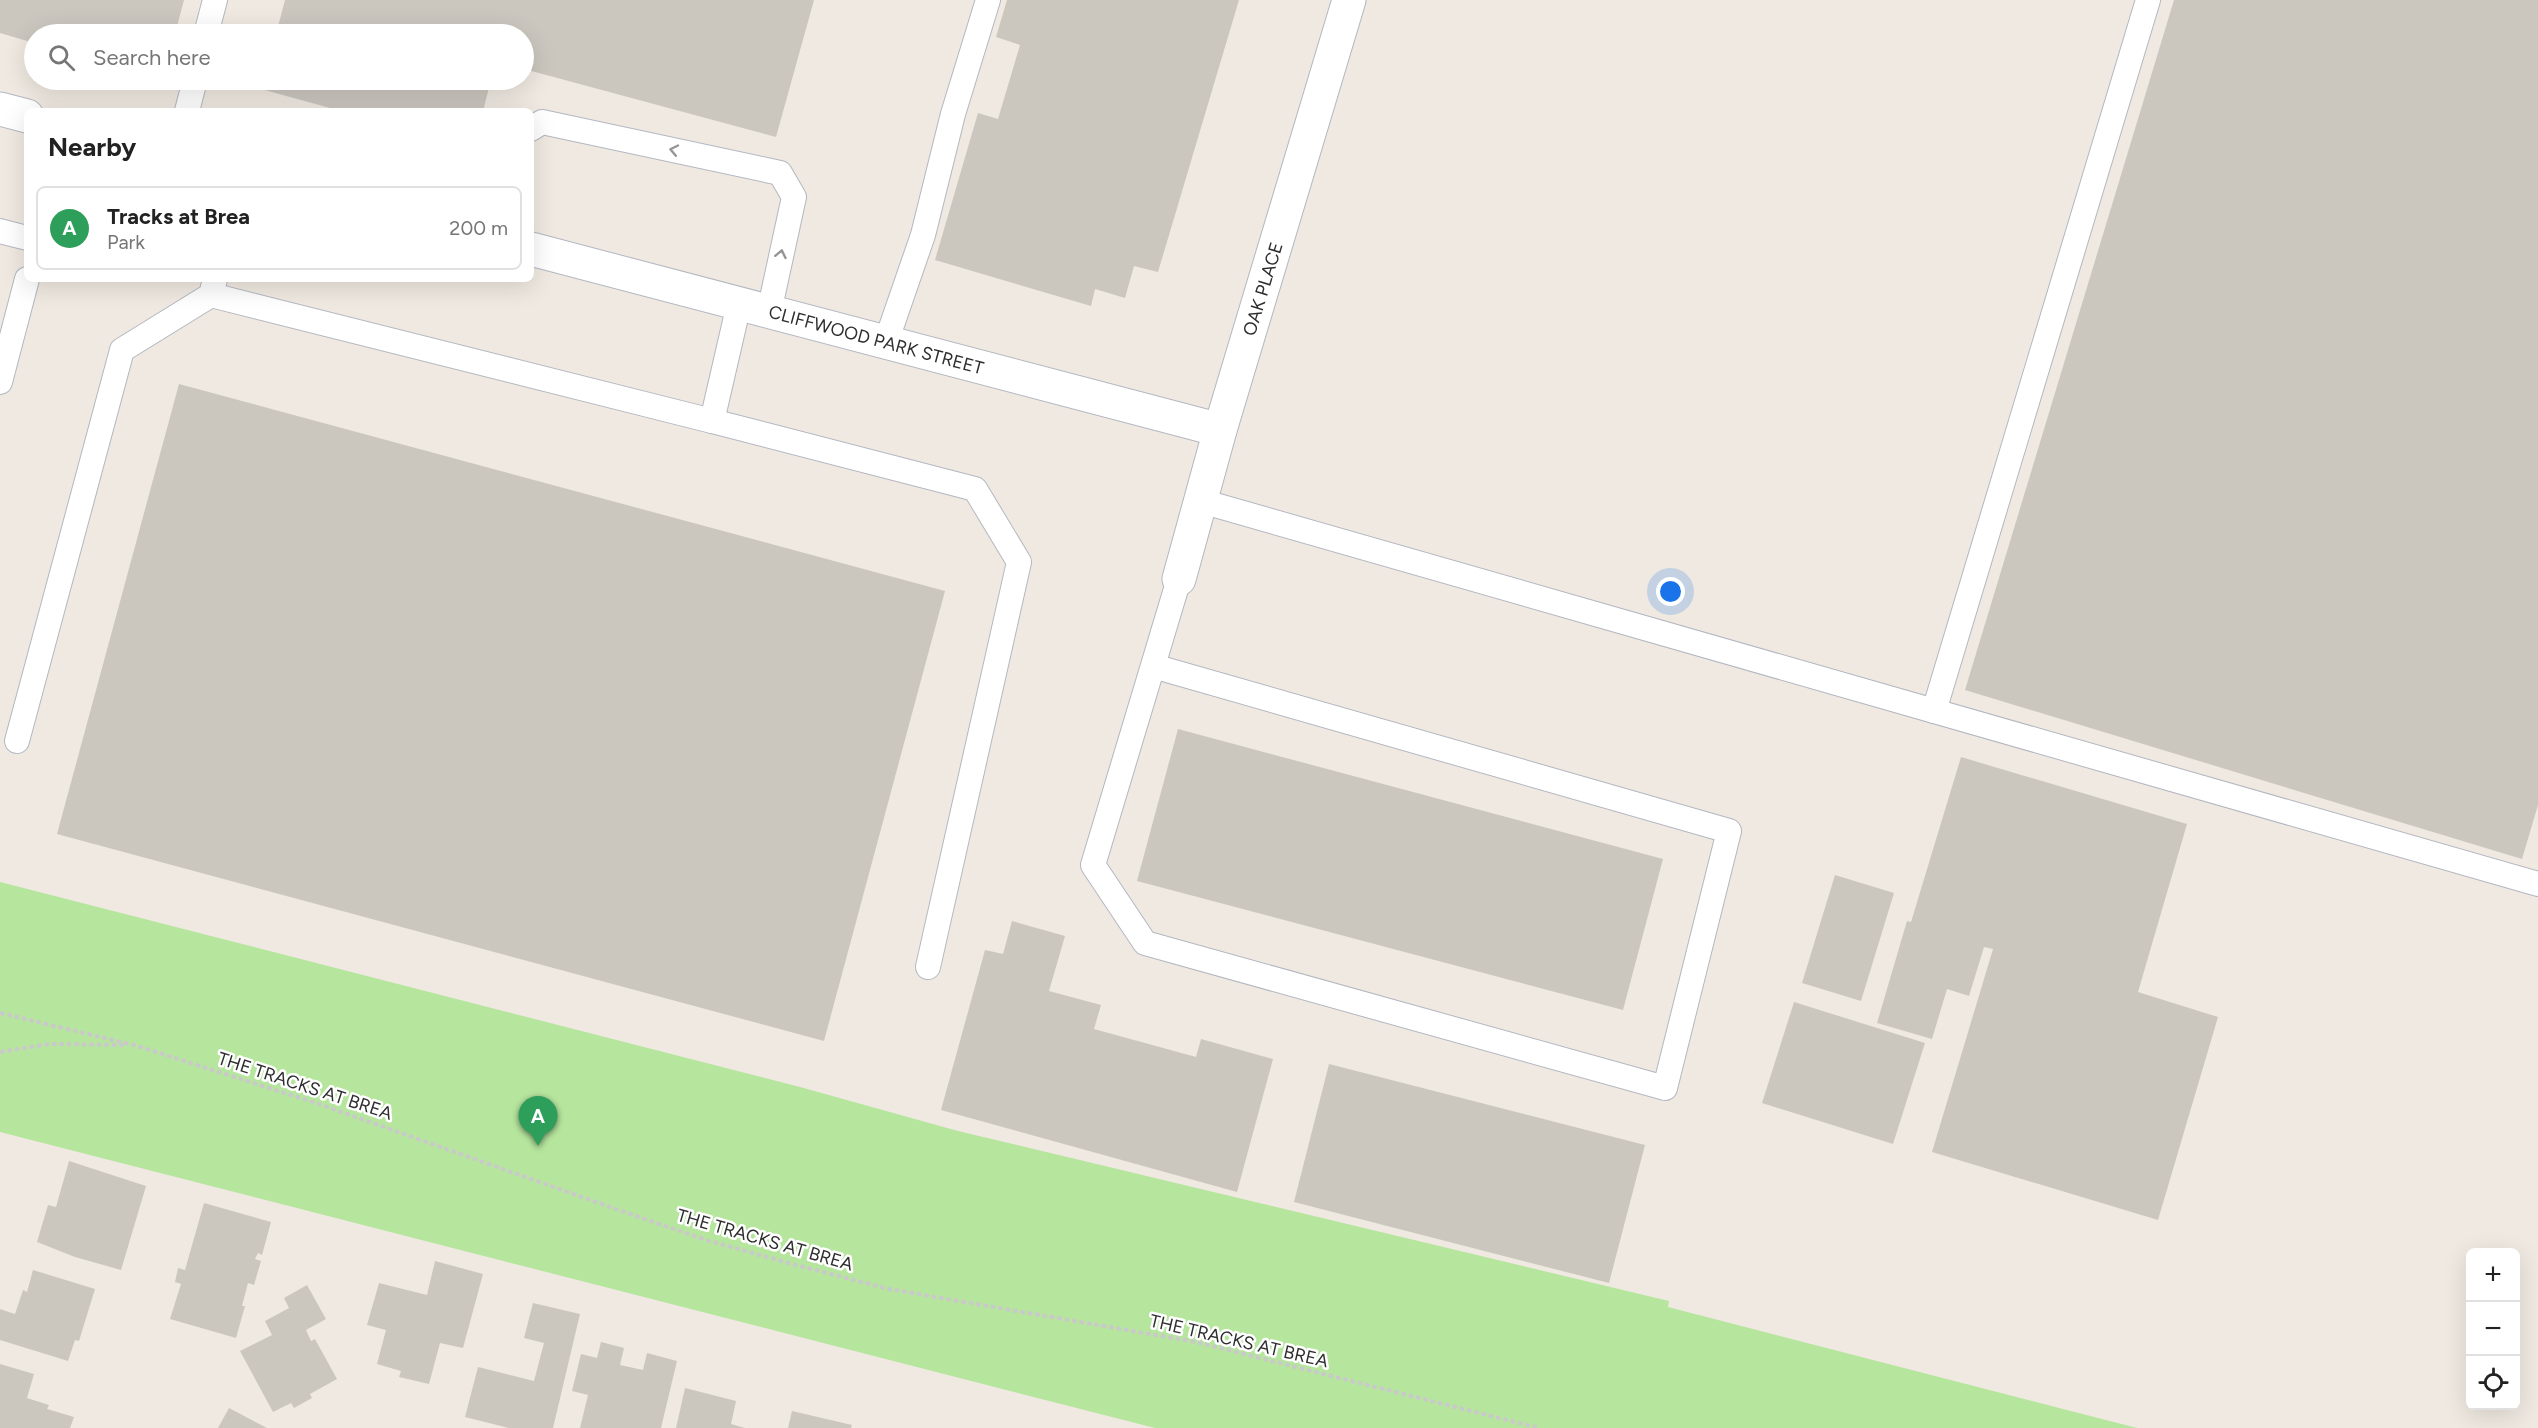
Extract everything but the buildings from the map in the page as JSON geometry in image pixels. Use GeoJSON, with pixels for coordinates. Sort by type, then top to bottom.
{"type":"FeatureCollection","features":[{"type":"Feature","properties":{"kind":"street","name":"OAK PLACE"},"geometry":{"type":"LineString","coordinates":[[1179,579],[1220,430],[1349,0]]}},
{"type":"Feature","properties":{"kind":"street"},"geometry":{"type":"LineString","coordinates":[[0,109],[24,115]]}},
{"type":"Feature","properties":{"kind":"street","name":"CLIFFWOOD PARK STREET"},"geometry":{"type":"LineString","coordinates":[[534,250],[1220,430]]}},
{"type":"Feature","properties":{"kind":"lane"},"geometry":{"type":"LineString","coordinates":[[209,24],[215,0]]}},
{"type":"Feature","properties":{"kind":"lane"},"geometry":{"type":"LineString","coordinates":[[886,342],[923,236],[953,114],[988,0]]}},
{"type":"Feature","properties":{"kind":"lane"},"geometry":{"type":"LineString","coordinates":[[1934,711],[2148,0]]}},
{"type":"Feature","properties":{"kind":"lane"},"geometry":{"type":"LineString","coordinates":[[188,108],[192,90]]}},
{"type":"Feature","properties":{"kind":"lane"},"geometry":{"type":"LineString","coordinates":[[534,127],[542,122],[780,173],[794,197],[712,422]]}},
{"type":"Feature","properties":{"kind":"lane"},"geometry":{"type":"LineString","coordinates":[[0,231],[24,237]]}},
{"type":"Feature","properties":{"kind":"lane"},"geometry":{"type":"LineString","coordinates":[[0,382],[26,282]]}},
{"type":"Feature","properties":{"kind":"lane"},"geometry":{"type":"LineString","coordinates":[[17,741],[122,350],[213,287],[712,422],[975,489],[1018,562],[928,967]]}},
{"type":"Feature","properties":{"kind":"lane"},"geometry":{"type":"LineString","coordinates":[[1201,501],[2538,884]]}},
{"type":"Feature","properties":{"kind":"lane"},"geometry":{"type":"LineString","coordinates":[[1152,666],[1729,831],[1665,1088],[1145,943],[1093,865],[1152,666],[1179,579]]}},
{"type":"Feature","properties":{"kind":"path","name":"THE TRACKS AT BREA"},"geometry":{"type":"LineString","coordinates":[[0,1013],[134,1045],[316,1102],[706,1240],[792,1264],[901,1291],[1185,1340],[1539,1428]]}},
{"type":"Feature","properties":{"kind":"path"},"geometry":{"type":"LineString","coordinates":[[0,1052],[49,1044],[134,1045]]}},
{"type":"Feature","properties":{"kind":"green space"},"geometry":{"type":"Polygon","coordinates":[[[0,882],[800,1087],[958,1131],[1669,1301],[1668,1307],[2137,1428],[1155,1428],[0,1132],[0,882]]]}},
{"type":"Feature","properties":{"kind":"place","name":"Tracks at Brea"},"geometry":{"type":"Point","coordinates":[538,1146]}}]}
